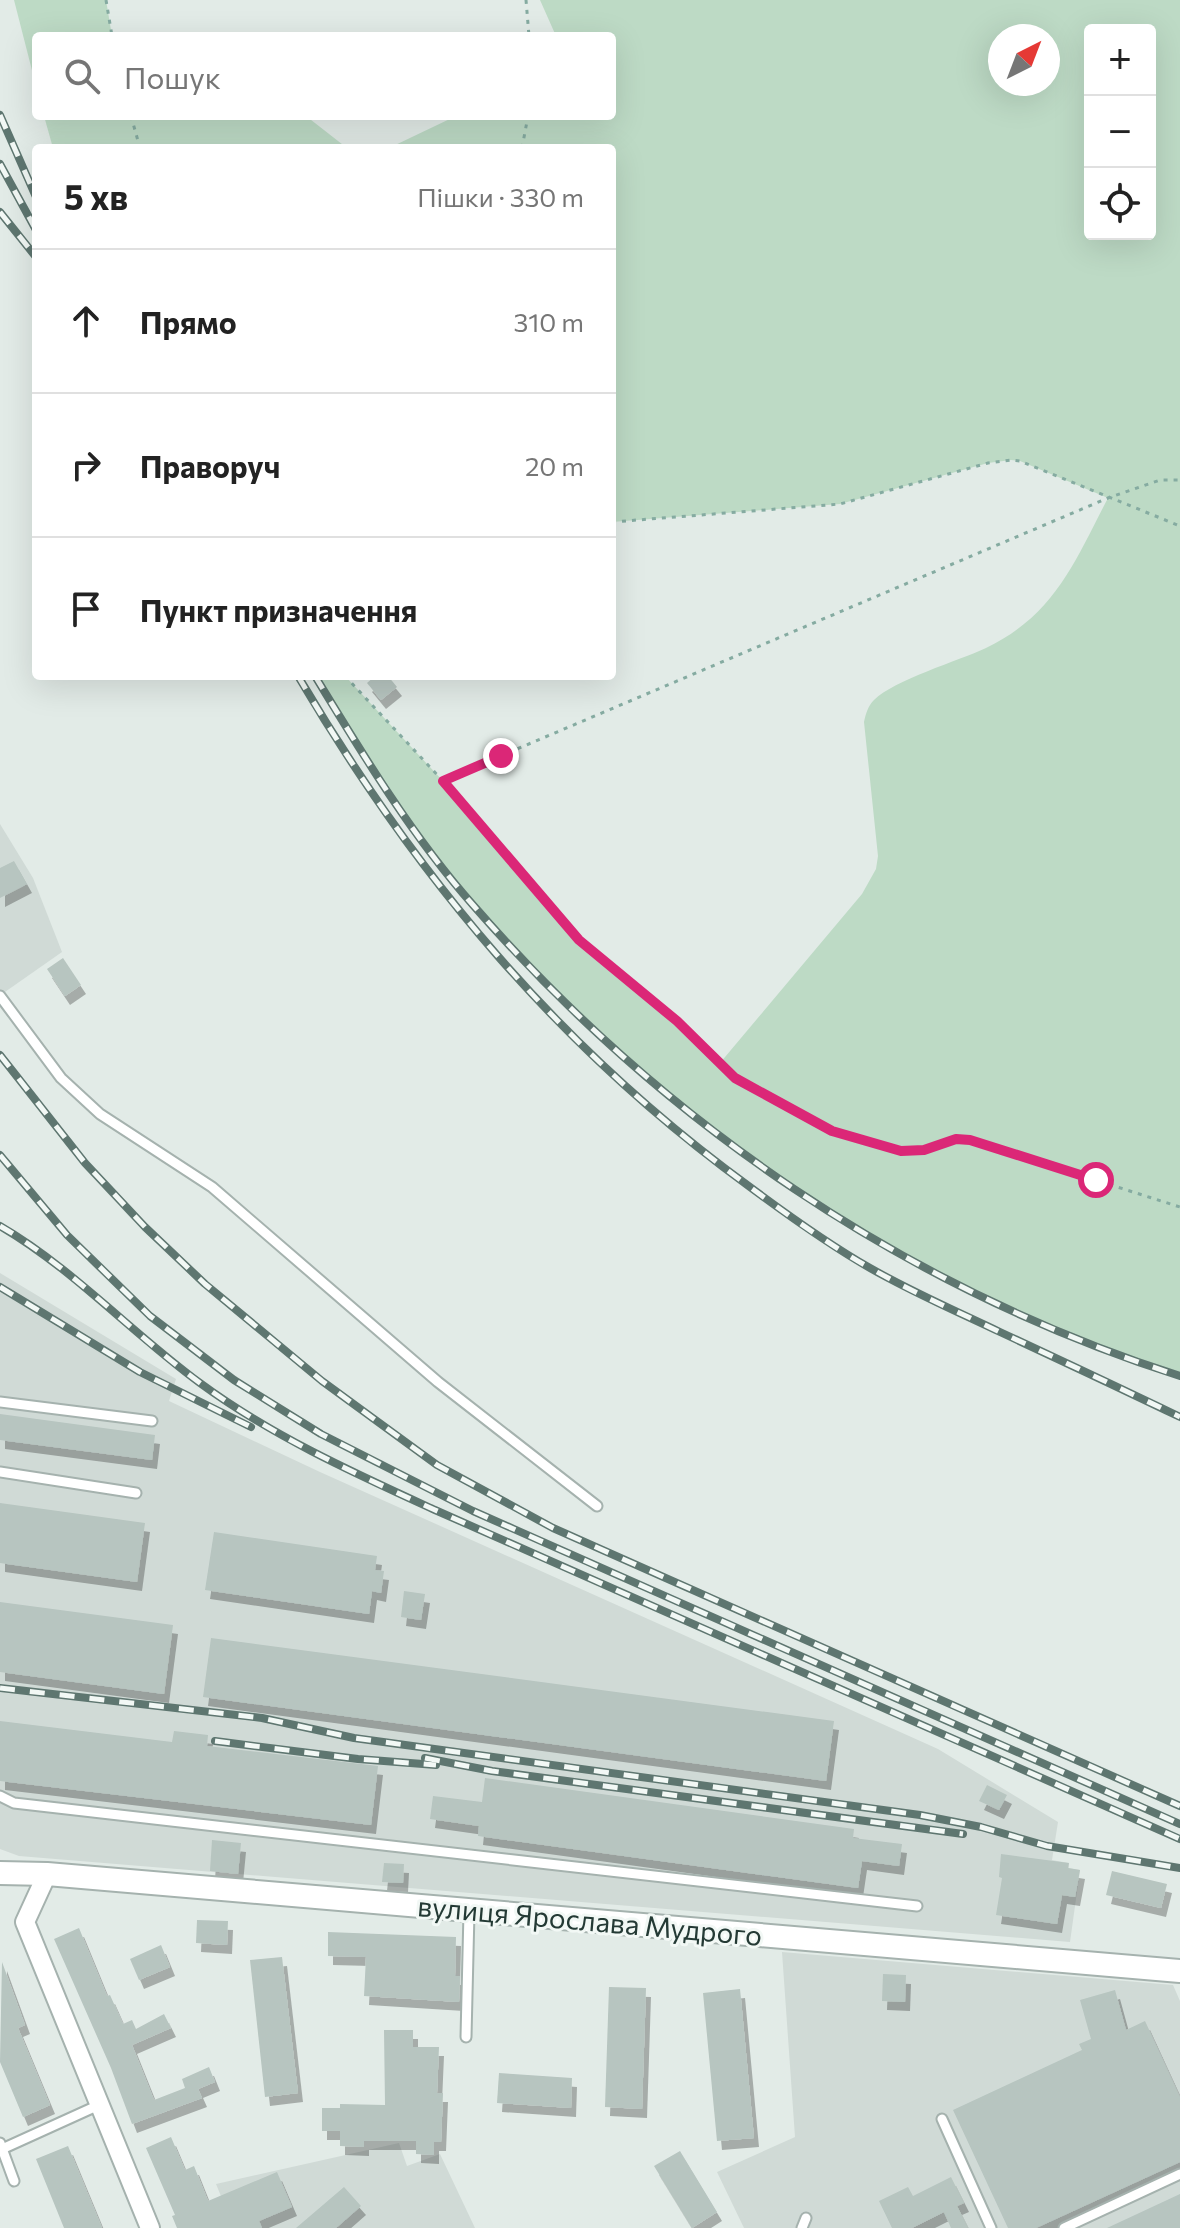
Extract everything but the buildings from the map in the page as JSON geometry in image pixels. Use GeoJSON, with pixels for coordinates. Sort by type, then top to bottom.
{"type":"FeatureCollection","features":[{"type":"Feature","properties":{"kind":"street","name":"вулиця Ярослава Мудрого"},"geometry":{"type":"LineString","coordinates":[[0,1873],[47,1874],[1180,1971]]}},
{"type":"Feature","properties":{"kind":"street"},"geometry":{"type":"LineString","coordinates":[[47,1874],[25,1922],[150,2228]]}},
{"type":"Feature","properties":{"kind":"lane"},"geometry":{"type":"LineString","coordinates":[[0,996],[61,1078],[100,1114],[212,1187],[438,1382],[597,1506]]}},
{"type":"Feature","properties":{"kind":"lane"},"geometry":{"type":"LineString","coordinates":[[0,1402],[152,1421]]}},
{"type":"Feature","properties":{"kind":"lane"},"geometry":{"type":"LineString","coordinates":[[0,1472],[136,1493]]}},
{"type":"Feature","properties":{"kind":"lane"},"geometry":{"type":"LineString","coordinates":[[0,1796],[14,1803],[917,1906]]}},
{"type":"Feature","properties":{"kind":"lane"},"geometry":{"type":"LineString","coordinates":[[466,2037],[469,1910]]}},
{"type":"Feature","properties":{"kind":"lane"},"geometry":{"type":"LineString","coordinates":[[14,2181],[1,2146],[99,2105]]}},
{"type":"Feature","properties":{"kind":"lane"},"geometry":{"type":"LineString","coordinates":[[942,2119],[991,2228]]}},
{"type":"Feature","properties":{"kind":"lane"},"geometry":{"type":"LineString","coordinates":[[1064,2228],[1180,2174]]}},
{"type":"Feature","properties":{"kind":"lane"},"geometry":{"type":"LineString","coordinates":[[802,2228],[806,2218]]}},
{"type":"Feature","properties":{"kind":"path"},"geometry":{"type":"LineString","coordinates":[[106,0],[111,32]]}},
{"type":"Feature","properties":{"kind":"path"},"geometry":{"type":"LineString","coordinates":[[526,0],[529,32]]}},
{"type":"Feature","properties":{"kind":"path"},"geometry":{"type":"LineString","coordinates":[[132,120],[139,144]]}},
{"type":"Feature","properties":{"kind":"path"},"geometry":{"type":"LineString","coordinates":[[523,144],[527,120]]}},
{"type":"Feature","properties":{"kind":"path"},"geometry":{"type":"LineString","coordinates":[[616,522],[831,506],[988,463],[1011,460],[1180,526]]}},
{"type":"Feature","properties":{"kind":"path"},"geometry":{"type":"LineString","coordinates":[[443,781],[1108,498],[1160,480],[1180,480]]}},
{"type":"Feature","properties":{"kind":"path"},"geometry":{"type":"LineString","coordinates":[[349,680],[443,781],[579,940],[677,1021],[735,1078],[832,1131],[901,1151],[924,1150],[956,1139],[970,1140],[1180,1207]]}},
{"type":"Feature","properties":{"kind":"shaded area"},"geometry":{"type":"Polygon","coordinates":[[[0,824],[33,878],[62,952],[2,994],[0,991],[0,824]]]}},
{"type":"Feature","properties":{"kind":"shaded area"},"geometry":{"type":"Polygon","coordinates":[[[0,1273],[176,1379],[169,1401],[320,1472],[938,1749],[1058,1822],[1052,1860],[1069,1863],[1069,1868],[1080,1870],[1070,1942],[19,1856],[0,1849],[0,1273]]]}},
{"type":"Feature","properties":{"kind":"shaded area"},"geometry":{"type":"Polygon","coordinates":[[[782,1952],[1173,1985],[1180,2001],[1180,2228],[744,2228],[717,2172],[795,2137],[782,1952]]]}},
{"type":"Feature","properties":{"kind":"shaded area"},"geometry":{"type":"Polygon","coordinates":[[[399,2143],[407,2166],[440,2154],[475,2228],[234,2228],[216,2184],[399,2143]]]}},
{"type":"Feature","properties":{"kind":"green space"},"geometry":{"type":"Polygon","coordinates":[[[14,0],[106,0],[111,32],[32,32],[32,70],[14,0]]]}},
{"type":"Feature","properties":{"kind":"green space"},"geometry":{"type":"Polygon","coordinates":[[[540,0],[1180,0],[1180,1376],[1078,1339],[980,1296],[886,1246],[795,1189],[708,1127],[625,1058],[547,984],[473,905],[409,823],[317,680],[349,680],[443,781],[579,940],[677,1021],[720,1063],[862,894],[876,869],[878,856],[864,722],[870,705],[896,685],[986,648],[1030,620],[1060,584],[1085,543],[1108,498],[1011,460],[988,463],[840,504],[616,522],[616,144],[397,144],[448,120],[616,120],[616,32],[554,32],[540,0]]]}},
{"type":"Feature","properties":{"kind":"green space"},"geometry":{"type":"Polygon","coordinates":[[[45,120],[311,120],[342,144],[52,144],[45,120]]]}},
{"type":"Feature","properties":{"kind":"railway"},"geometry":{"type":"LineString","coordinates":[[0,115],[32,188]]}},
{"type":"Feature","properties":{"kind":"railway"},"geometry":{"type":"LineString","coordinates":[[0,164],[32,223]]}},
{"type":"Feature","properties":{"kind":"railway"},"geometry":{"type":"LineString","coordinates":[[0,212],[32,252]]}},
{"type":"Feature","properties":{"kind":"railway"},"geometry":{"type":"LineString","coordinates":[[300,680],[392,822],[497,956],[555,1018],[681,1134],[794,1219],[870,1268],[1180,1417]]}},
{"type":"Feature","properties":{"kind":"railway"},"geometry":{"type":"LineString","coordinates":[[317,680],[409,823],[473,905],[547,984],[625,1058],[708,1127],[795,1189],[886,1246],[980,1296],[1078,1339],[1180,1376]]}},
{"type":"Feature","properties":{"kind":"railway"},"geometry":{"type":"LineString","coordinates":[[0,1055],[85,1163],[145,1227],[205,1284],[322,1381],[437,1465],[553,1528],[1180,1806]]}},
{"type":"Feature","properties":{"kind":"railway"},"geometry":{"type":"LineString","coordinates":[[0,1155],[67,1235],[150,1316],[234,1380],[321,1434],[473,1511],[1180,1824]]}},
{"type":"Feature","properties":{"kind":"railway"},"geometry":{"type":"LineString","coordinates":[[0,1226],[52,1261],[200,1383],[256,1420],[314,1452],[435,1510],[1180,1839]]}},
{"type":"Feature","properties":{"kind":"railway"},"geometry":{"type":"LineString","coordinates":[[0,1287],[140,1372],[251,1427]]}},
{"type":"Feature","properties":{"kind":"railway"},"geometry":{"type":"LineString","coordinates":[[0,1688],[262,1718],[354,1738],[920,1815],[981,1827],[1047,1846],[1180,1868]]}},
{"type":"Feature","properties":{"kind":"railway"},"geometry":{"type":"LineString","coordinates":[[215,1741],[358,1759],[436,1765]]}},
{"type":"Feature","properties":{"kind":"railway"},"geometry":{"type":"LineString","coordinates":[[425,1758],[492,1771],[963,1834]]}},
{"type":"Feature","properties":{"kind":"route"},"geometry":{"type":"LineString","coordinates":[[501,756],[443,781],[579,940],[677,1021],[735,1078],[832,1131],[901,1151],[924,1150],[956,1139],[970,1140],[1096,1180]]}}]}
